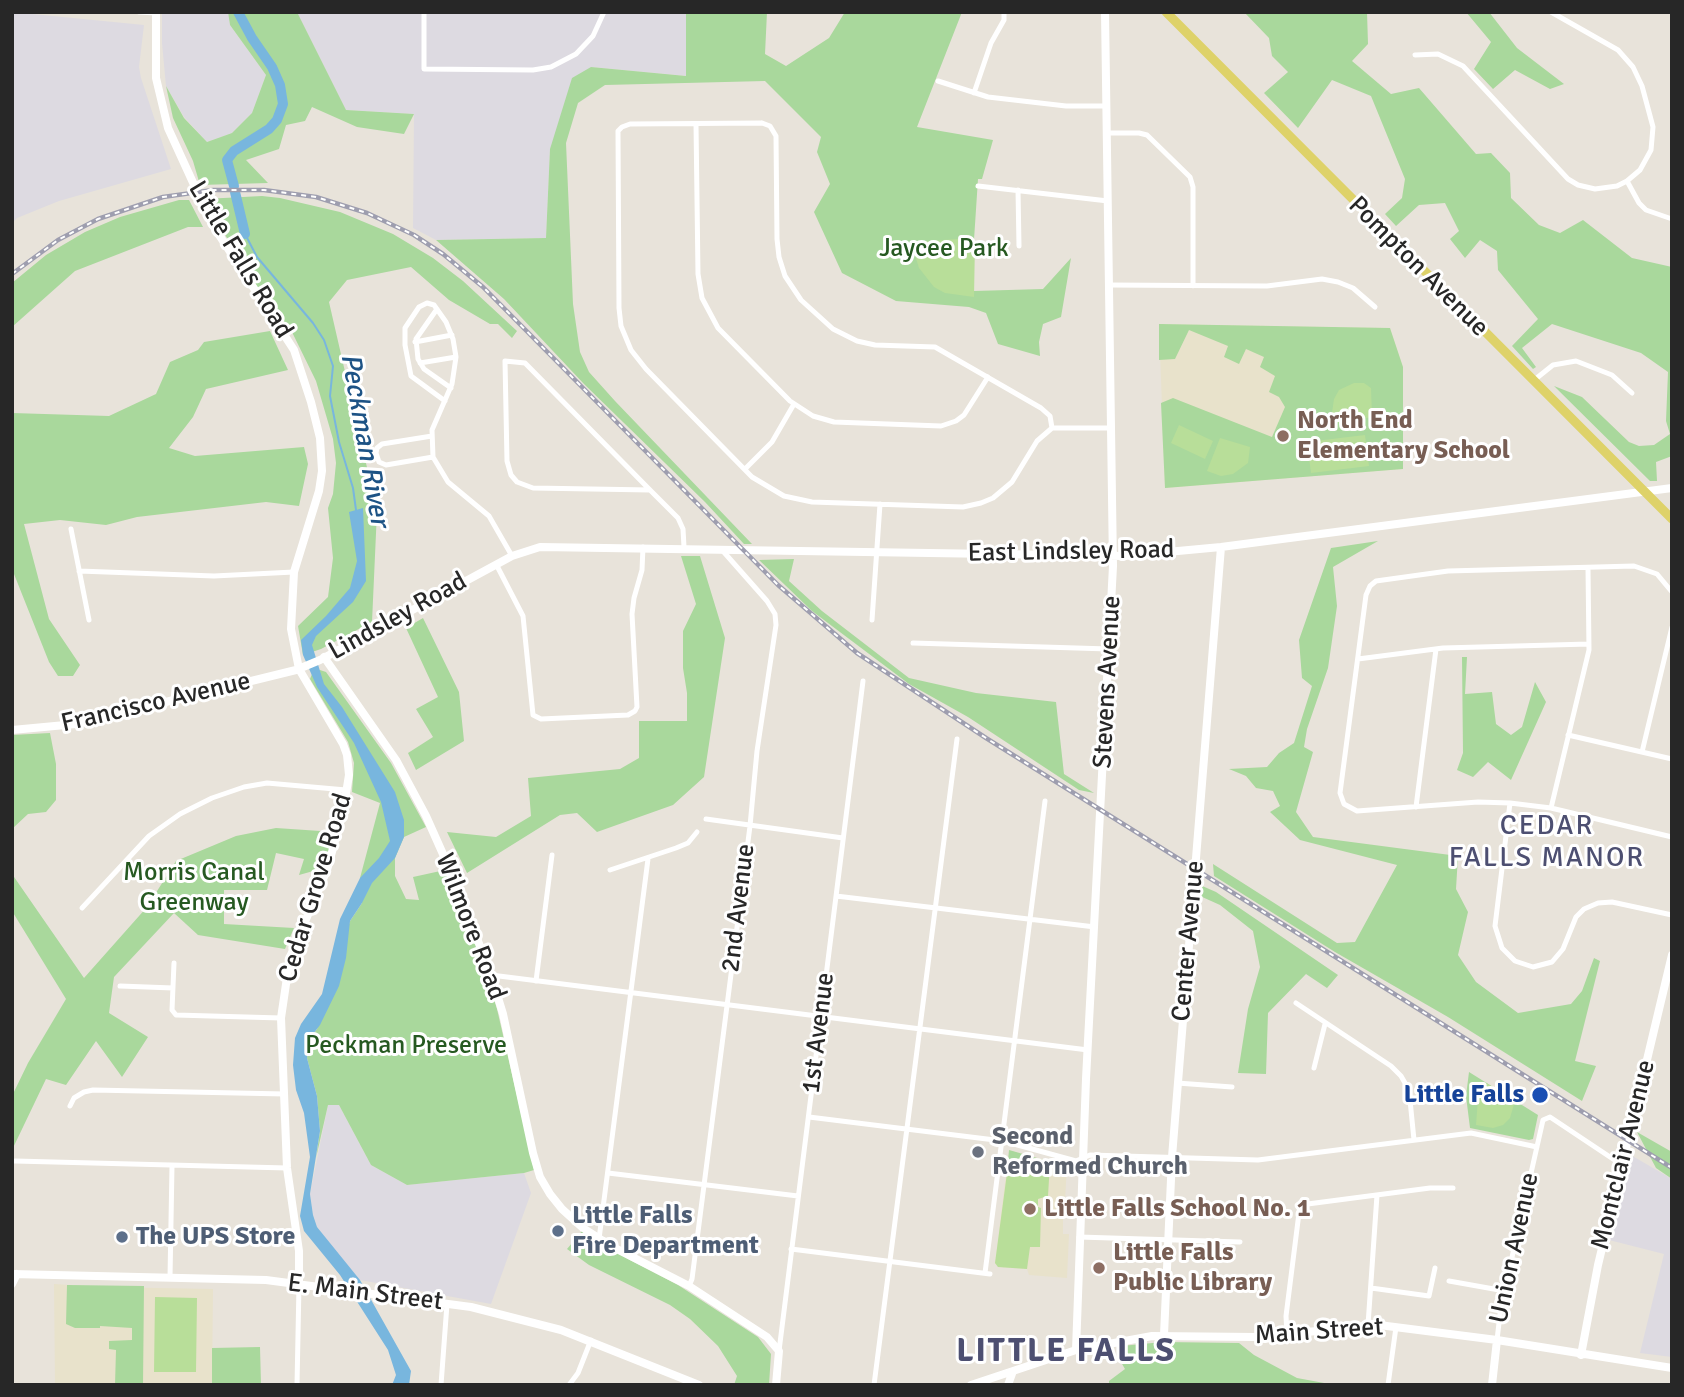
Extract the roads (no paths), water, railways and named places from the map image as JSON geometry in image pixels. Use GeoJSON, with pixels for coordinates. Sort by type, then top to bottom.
{"type":"FeatureCollection","features":[{"type":"Feature","properties":{"kind":"main road","name":"Stevens Avenue"},"geometry":{"type":"LineString","coordinates":[[1076,1350],[1079,1237],[1113,556],[1105,12]]}},
{"type":"Feature","properties":{"kind":"main road","name":"Pompton Avenue"},"geometry":{"type":"LineString","coordinates":[[1166,12],[1672,519]]}},
{"type":"Feature","properties":{"kind":"main road","name":"Little Falls Road"},"geometry":{"type":"LineString","coordinates":[[156,13],[156,79],[169,128],[212,224],[290,344],[312,402],[321,453],[319,491],[315,507]]}},
{"type":"Feature","properties":{"kind":"main road","name":"East Lindsley Road"},"geometry":{"type":"LineString","coordinates":[[496,564],[512,555],[548,546],[1113,556],[1221,547],[1672,488]]}},
{"type":"Feature","properties":{"kind":"main road","name":"Cedar Grove Road"},"geometry":{"type":"LineString","coordinates":[[299,1285],[299,1251],[286,1168],[281,1018],[293,944],[327,870],[349,775],[347,755],[301,668],[291,629],[293,572],[315,507]]}},
{"type":"Feature","properties":{"kind":"main road","name":"Center Avenue"},"geometry":{"type":"LineString","coordinates":[[1164,1335],[1177,1083],[1221,547]]}},
{"type":"Feature","properties":{"kind":"main road","name":"Lindsley Road"},"geometry":{"type":"LineString","coordinates":[[301,668],[496,564]]}},
{"type":"Feature","properties":{"kind":"main road","name":"Wilmore Road"},"geometry":{"type":"LineString","coordinates":[[322,658],[390,750],[426,816],[456,881],[503,1014],[540,1177],[562,1209],[583,1228],[689,1286],[766,1337],[779,1351]]}},
{"type":"Feature","properties":{"kind":"main road","name":"Francisco Avenue"},"geometry":{"type":"LineString","coordinates":[[12,730],[76,724],[301,668]]}},
{"type":"Feature","properties":{"kind":"main road","name":"Montclair Avenue"},"geometry":{"type":"LineString","coordinates":[[1581,1355],[1597,1267],[1672,955]]}},
{"type":"Feature","properties":{"kind":"main road","name":"E. Main Street"},"geometry":{"type":"LineString","coordinates":[[14,1274],[266,1280],[447,1304],[505,1314],[591,1340],[699,1385]]}},
{"type":"Feature","properties":{"kind":"main road"},"geometry":{"type":"LineString","coordinates":[[12,1284],[14,1274]]}},
{"type":"Feature","properties":{"kind":"main road","name":"Main Street"},"geometry":{"type":"LineString","coordinates":[[971,1385],[997,1380],[1013,1371],[1076,1350],[1164,1335],[1225,1338],[1287,1335],[1368,1325],[1497,1340],[1672,1368]]}},
{"type":"Feature","properties":{"kind":"main road","name":"Union Avenue"},"geometry":{"type":"LineString","coordinates":[[1492,1385],[1497,1340]]}},
{"type":"Feature","properties":{"kind":"main road","name":"1st Avenue"},"geometry":{"type":"LineString","coordinates":[[776,1385],[779,1351]]}},
{"type":"Feature","properties":{"kind":"main road"},"geometry":{"type":"LineString","coordinates":[[1008,1385],[1013,1371]]}},
{"type":"Feature","properties":{"kind":"street"},"geometry":{"type":"LineString","coordinates":[[139,12],[156,13]]}},
{"type":"Feature","properties":{"kind":"street"},"geometry":{"type":"LineString","coordinates":[[424,12],[424,69],[533,71],[551,67],[570,58],[596,32],[604,12]]}},
{"type":"Feature","properties":{"kind":"street"},"geometry":{"type":"LineString","coordinates":[[974,93],[991,43],[1004,20],[1004,12]]}},
{"type":"Feature","properties":{"kind":"street"},"geometry":{"type":"LineString","coordinates":[[1415,55],[1438,54],[1462,66],[1559,171],[1573,182],[1589,188],[1611,188],[1627,181],[1643,166],[1649,156],[1653,139],[1651,122],[1639,80],[1628,61],[1611,45],[1551,12]]}},
{"type":"Feature","properties":{"kind":"street"},"geometry":{"type":"LineString","coordinates":[[938,81],[974,93],[1066,106],[1107,106]]}},
{"type":"Feature","properties":{"kind":"street"},"geometry":{"type":"LineString","coordinates":[[1052,428],[1050,415],[1041,408],[935,347],[866,343],[841,334],[826,324],[795,293],[785,276],[779,257],[774,131],[765,124],[627,124],[617,133],[620,317],[627,342],[640,363],[745,470],[767,488],[793,499],[812,502],[963,507],[987,501],[998,495],[1012,482],[1037,441],[1052,428],[1112,428]]}},
{"type":"Feature","properties":{"kind":"street"},"geometry":{"type":"LineString","coordinates":[[696,124],[698,274],[704,305],[718,328],[794,404],[813,416],[840,423],[941,426],[964,415],[988,377]]}},
{"type":"Feature","properties":{"kind":"street"},"geometry":{"type":"LineString","coordinates":[[1107,133],[1139,132],[1147,135],[1190,177],[1193,187],[1193,286]]}},
{"type":"Feature","properties":{"kind":"street"},"geometry":{"type":"LineString","coordinates":[[1627,181],[1646,210],[1658,217],[1672,219]]}},
{"type":"Feature","properties":{"kind":"street"},"geometry":{"type":"LineString","coordinates":[[978,186],[1108,201]]}},
{"type":"Feature","properties":{"kind":"street"},"geometry":{"type":"LineString","coordinates":[[1018,190],[1020,246]]}},
{"type":"Feature","properties":{"kind":"street"},"geometry":{"type":"LineString","coordinates":[[1109,285],[1267,286],[1322,279],[1353,288],[1375,307]]}},
{"type":"Feature","properties":{"kind":"street"},"geometry":{"type":"LineString","coordinates":[[445,401],[411,376],[405,328],[419,307],[427,303],[438,309],[452,335],[456,357],[451,388],[432,436],[433,457],[444,478],[489,516],[512,555]]}},
{"type":"Feature","properties":{"kind":"street"},"geometry":{"type":"LineString","coordinates":[[438,309],[415,342],[420,363],[451,388]]}},
{"type":"Feature","properties":{"kind":"street"},"geometry":{"type":"LineString","coordinates":[[415,342],[452,335]]}},
{"type":"Feature","properties":{"kind":"street"},"geometry":{"type":"LineString","coordinates":[[420,363],[456,357]]}},
{"type":"Feature","properties":{"kind":"street"},"geometry":{"type":"LineString","coordinates":[[650,490],[533,488],[517,482],[511,475],[507,461],[505,360],[525,363],[650,490],[680,521],[684,547]]}},
{"type":"Feature","properties":{"kind":"street"},"geometry":{"type":"LineString","coordinates":[[1533,381],[1553,365],[1576,361],[1612,375],[1632,393]]}},
{"type":"Feature","properties":{"kind":"street"},"geometry":{"type":"LineString","coordinates":[[745,470],[772,442],[794,404]]}},
{"type":"Feature","properties":{"kind":"street"},"geometry":{"type":"LineString","coordinates":[[432,436],[382,444],[376,453],[379,462],[386,465],[433,457]]}},
{"type":"Feature","properties":{"kind":"street"},"geometry":{"type":"LineString","coordinates":[[872,620],[880,504]]}},
{"type":"Feature","properties":{"kind":"street"},"geometry":{"type":"LineString","coordinates":[[71,529],[89,620]]}},
{"type":"Feature","properties":{"kind":"street"},"geometry":{"type":"LineString","coordinates":[[496,564],[523,616],[533,715],[541,719],[628,715],[637,707],[632,606],[642,570],[643,547]]}},
{"type":"Feature","properties":{"kind":"street","name":"2nd Avenue"},"geometry":{"type":"LineString","coordinates":[[689,1286],[750,826],[757,751],[776,625],[775,614],[767,601],[720,548]]}},
{"type":"Feature","properties":{"kind":"street"},"geometry":{"type":"LineString","coordinates":[[1672,592],[1661,577],[1644,567],[1448,571],[1378,580],[1367,590],[1340,793],[1350,809],[1357,811],[1478,802],[1510,803],[1551,808],[1672,837]]}},
{"type":"Feature","properties":{"kind":"street"},"geometry":{"type":"LineString","coordinates":[[1551,808],[1589,644],[1588,568]]}},
{"type":"Feature","properties":{"kind":"street"},"geometry":{"type":"LineString","coordinates":[[79,571],[214,576],[293,572]]}},
{"type":"Feature","properties":{"kind":"street"},"geometry":{"type":"LineString","coordinates":[[1642,752],[1672,627]]}},
{"type":"Feature","properties":{"kind":"street"},"geometry":{"type":"LineString","coordinates":[[913,643],[1109,649]]}},
{"type":"Feature","properties":{"kind":"street"},"geometry":{"type":"LineString","coordinates":[[1358,659],[1436,649],[1589,644]]}},
{"type":"Feature","properties":{"kind":"street"},"geometry":{"type":"LineString","coordinates":[[1416,807],[1436,649]]}},
{"type":"Feature","properties":{"kind":"street","name":"1st Avenue"},"geometry":{"type":"LineString","coordinates":[[779,1351],[863,681]]}},
{"type":"Feature","properties":{"kind":"street"},"geometry":{"type":"LineString","coordinates":[[1569,735],[1672,760]]}},
{"type":"Feature","properties":{"kind":"street"},"geometry":{"type":"LineString","coordinates":[[874,1385],[922,1030],[957,739]]}},
{"type":"Feature","properties":{"kind":"street"},"geometry":{"type":"LineString","coordinates":[[82,908],[149,836],[180,814],[212,798],[244,787],[267,783],[346,790]]}},
{"type":"Feature","properties":{"kind":"street"},"geometry":{"type":"LineString","coordinates":[[791,1248],[987,1274],[1045,801]]}},
{"type":"Feature","properties":{"kind":"street"},"geometry":{"type":"LineString","coordinates":[[1510,803],[1495,926],[1499,943],[1510,957],[1533,967],[1552,962],[1563,949],[1576,917],[1584,909],[1598,902],[1612,902],[1672,915]]}},
{"type":"Feature","properties":{"kind":"street"},"geometry":{"type":"LineString","coordinates":[[706,819],[843,838]]}},
{"type":"Feature","properties":{"kind":"street"},"geometry":{"type":"LineString","coordinates":[[610,870],[688,843],[697,832]]}},
{"type":"Feature","properties":{"kind":"street"},"geometry":{"type":"LineString","coordinates":[[536,981],[552,855]]}},
{"type":"Feature","properties":{"kind":"street"},"geometry":{"type":"LineString","coordinates":[[599,1239],[648,859]]}},
{"type":"Feature","properties":{"kind":"street"},"geometry":{"type":"LineString","coordinates":[[836,896],[1095,927]]}},
{"type":"Feature","properties":{"kind":"street"},"geometry":{"type":"LineString","coordinates":[[174,963],[172,1006],[176,1015],[281,1018]]}},
{"type":"Feature","properties":{"kind":"street"},"geometry":{"type":"LineString","coordinates":[[491,975],[1088,1050]]}},
{"type":"Feature","properties":{"kind":"street"},"geometry":{"type":"LineString","coordinates":[[120,986],[173,988]]}},
{"type":"Feature","properties":{"kind":"street"},"geometry":{"type":"LineString","coordinates":[[1296,1003],[1391,1066],[1401,1076],[1409,1090],[1413,1140]]}},
{"type":"Feature","properties":{"kind":"street"},"geometry":{"type":"LineString","coordinates":[[1314,1068],[1325,1024]]}},
{"type":"Feature","properties":{"kind":"street"},"geometry":{"type":"LineString","coordinates":[[1177,1083],[1232,1087]]}},
{"type":"Feature","properties":{"kind":"street"},"geometry":{"type":"LineString","coordinates":[[69,1106],[74,1098],[93,1090],[285,1094]]}},
{"type":"Feature","properties":{"kind":"street"},"geometry":{"type":"LineString","coordinates":[[809,1117],[1003,1140],[1073,1161],[1090,1155],[1258,1160],[1471,1133],[1537,1147]]}},
{"type":"Feature","properties":{"kind":"street","name":"Union Avenue"},"geometry":{"type":"LineString","coordinates":[[1497,1340],[1542,1122],[1550,1117],[1622,1165]]}},
{"type":"Feature","properties":{"kind":"street"},"geometry":{"type":"LineString","coordinates":[[15,1161],[286,1168]]}},
{"type":"Feature","properties":{"kind":"street"},"geometry":{"type":"LineString","coordinates":[[170,1277],[172,1166]]}},
{"type":"Feature","properties":{"kind":"street"},"geometry":{"type":"LineString","coordinates":[[608,1172],[798,1196]]}},
{"type":"Feature","properties":{"kind":"street"},"geometry":{"type":"LineString","coordinates":[[1287,1335],[1286,1316],[1300,1205],[1430,1188],[1452,1188]]}},
{"type":"Feature","properties":{"kind":"street"},"geometry":{"type":"LineString","coordinates":[[1368,1325],[1377,1195]]}},
{"type":"Feature","properties":{"kind":"street"},"geometry":{"type":"LineString","coordinates":[[1079,1237],[1240,1242]]}},
{"type":"Feature","properties":{"kind":"street"},"geometry":{"type":"LineString","coordinates":[[1371,1289],[1429,1296],[1435,1268]]}},
{"type":"Feature","properties":{"kind":"street"},"geometry":{"type":"LineString","coordinates":[[1449,1281],[1505,1291]]}},
{"type":"Feature","properties":{"kind":"street"},"geometry":{"type":"LineString","coordinates":[[297,1385],[299,1285]]}},
{"type":"Feature","properties":{"kind":"street"},"geometry":{"type":"LineString","coordinates":[[440,1385],[447,1304]]}},
{"type":"Feature","properties":{"kind":"street"},"geometry":{"type":"LineString","coordinates":[[1388,1385],[1396,1327]]}},
{"type":"Feature","properties":{"kind":"street"},"geometry":{"type":"LineString","coordinates":[[569,1385],[578,1373],[591,1340]]}},
{"type":"Feature","properties":{"kind":"water"},"geometry":{"type":"Polygon","coordinates":[[[363,508],[366,581],[353,602],[316,636],[312,645],[324,684],[342,707],[395,792],[404,820],[404,837],[395,858],[372,883],[350,921],[346,958],[339,986],[320,1025],[310,1038],[307,1058],[317,1096],[320,1131],[310,1194],[317,1227],[360,1280],[411,1371],[409,1385],[392,1385],[396,1375],[388,1350],[340,1275],[304,1231],[300,1216],[310,1157],[304,1113],[296,1090],[293,1065],[295,1038],[301,1024],[322,994],[340,919],[360,878],[379,858],[390,841],[381,802],[354,743],[317,687],[303,655],[301,640],[350,588],[357,561],[349,512],[363,508]]]}},
{"type":"Feature","properties":{"kind":"waterway","name":"Peckman River"},"geometry":{"type":"LineString","coordinates":[[234,186],[227,160],[234,151],[269,129],[277,120],[283,104],[280,85],[272,67],[238,12]]}},
{"type":"Feature","properties":{"kind":"waterway","name":"Peckman River"},"geometry":{"type":"LineString","coordinates":[[235,192],[245,234]]}},
{"type":"Feature","properties":{"kind":"waterway","name":"Peckman River"},"geometry":{"type":"LineString","coordinates":[[245,234],[257,257],[313,323],[324,340],[333,366],[330,396],[356,510]]}},
{"type":"Feature","properties":{"kind":"railway"},"geometry":{"type":"LineString","coordinates":[[12,274],[58,240],[98,219],[163,197],[213,190],[264,190],[316,197],[367,213],[414,235],[443,254],[483,287],[778,585],[857,653],[986,738],[1672,1168]]}},
{"type":"Feature","properties":{"kind":"place","name":"North End Elementary School"},"geometry":{"type":"Point","coordinates":[1283,436]}},
{"type":"Feature","properties":{"kind":"place","name":"Little Falls"},"geometry":{"type":"Point","coordinates":[1540,1095]}},
{"type":"Feature","properties":{"kind":"place","name":"Second Reformed Church"},"geometry":{"type":"Point","coordinates":[978,1152]}},
{"type":"Feature","properties":{"kind":"place","name":"Little Falls School No. 1"},"geometry":{"type":"Point","coordinates":[1030,1209]}},
{"type":"Feature","properties":{"kind":"place","name":"Little Falls Fire Department"},"geometry":{"type":"Point","coordinates":[558,1231]}},
{"type":"Feature","properties":{"kind":"place","name":"The UPS Store"},"geometry":{"type":"Point","coordinates":[122,1237]}},
{"type":"Feature","properties":{"kind":"place","name":"Little Falls Public Library"},"geometry":{"type":"Point","coordinates":[1099,1268]}},
{"type":"Feature","properties":{"kind":"district","name":"CEDAR FALLS MANOR"},"geometry":{"type":"Point","coordinates":[1547,843]}},
{"type":"Feature","properties":{"kind":"district","name":"LITTLE FALLS"},"geometry":{"type":"Point","coordinates":[1066,1352]}},
{"type":"Feature","properties":{"kind":"park label","name":"Jaycee Park"},"geometry":{"type":"Point","coordinates":[944,249]}},
{"type":"Feature","properties":{"kind":"park label","name":"Morris Canal Greenway"},"geometry":{"type":"Point","coordinates":[194,888]}},
{"type":"Feature","properties":{"kind":"park label","name":"Peckman Preserve"},"geometry":{"type":"Point","coordinates":[406,1046]}}]}
